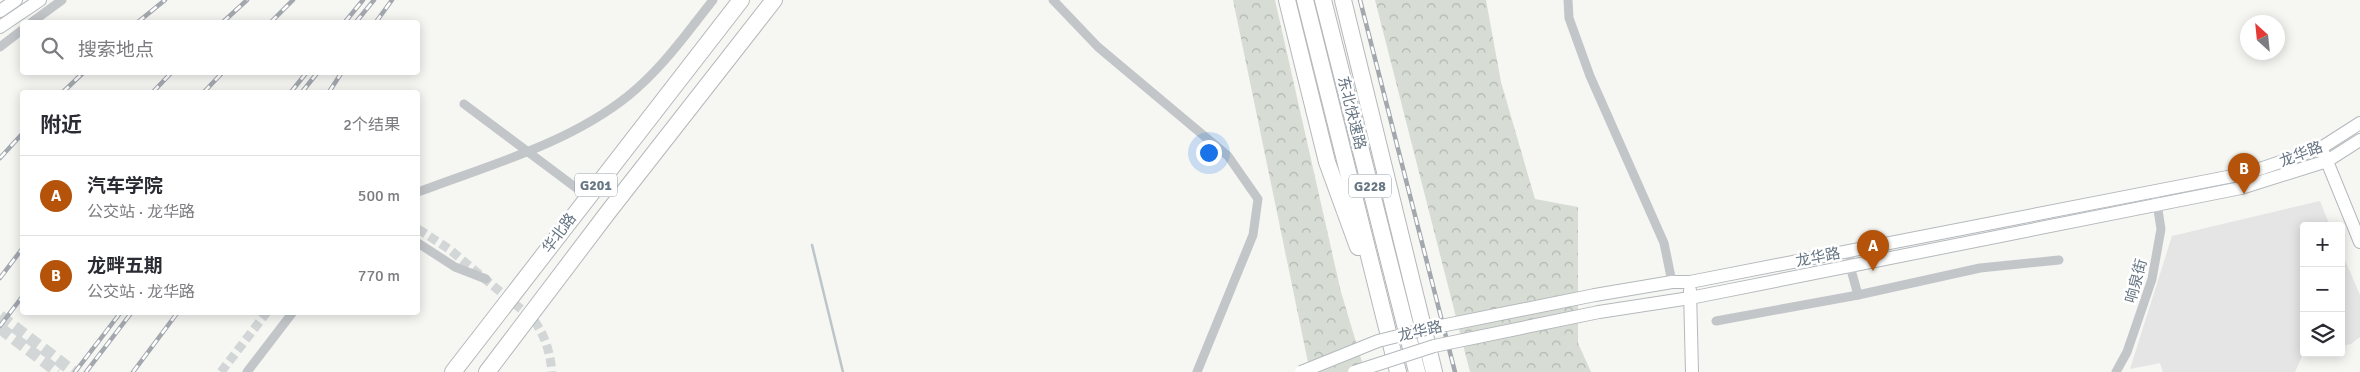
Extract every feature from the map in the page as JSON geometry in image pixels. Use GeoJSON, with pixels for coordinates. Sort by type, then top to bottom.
{"type":"FeatureCollection","features":[{"type":"Feature","properties":{"kind":"highway","name":"华北路"},"geometry":{"type":"LineString","coordinates":[[453,372],[740,0]]}},
{"type":"Feature","properties":{"kind":"highway","name":"华北路"},"geometry":{"type":"LineString","coordinates":[[487,372],[609,211],[774,0]]}},
{"type":"Feature","properties":{"kind":"highway"},"geometry":{"type":"LineString","coordinates":[[1288,0],[1327,162],[1347,219],[1380,301]]}},
{"type":"Feature","properties":{"kind":"highway","name":"东北快速路"},"geometry":{"type":"LineString","coordinates":[[1305,0],[1398,372]]}},
{"type":"Feature","properties":{"kind":"highway","name":"东北快速路"},"geometry":{"type":"LineString","coordinates":[[1323,0],[1417,372]]}},
{"type":"Feature","properties":{"kind":"highway"},"geometry":{"type":"LineString","coordinates":[[1343,0],[1434,372]]}},
{"type":"Feature","properties":{"kind":"street"},"geometry":{"type":"LineString","coordinates":[[0,11],[16,0]]}},
{"type":"Feature","properties":{"kind":"street"},"geometry":{"type":"LineString","coordinates":[[0,27],[40,0]]}},
{"type":"Feature","properties":{"kind":"street"},"geometry":{"type":"LineString","coordinates":[[35,20],[62,0]]}},
{"type":"Feature","properties":{"kind":"street"},"geometry":{"type":"LineString","coordinates":[[420,191],[541,146],[591,122],[643,83],[713,0]]}},
{"type":"Feature","properties":{"kind":"street"},"geometry":{"type":"LineString","coordinates":[[1053,0],[1098,47],[1228,156],[1258,200],[1253,235],[1196,372]]}},
{"type":"Feature","properties":{"kind":"street"},"geometry":{"type":"LineString","coordinates":[[1568,0],[1569,18],[1590,76],[1664,243],[1672,282]]}},
{"type":"Feature","properties":{"kind":"street"},"geometry":{"type":"LineString","coordinates":[[0,47],[20,32]]}},
{"type":"Feature","properties":{"kind":"street"},"geometry":{"type":"LineString","coordinates":[[464,104],[587,196]]}},
{"type":"Feature","properties":{"kind":"street","name":"龙华路"},"geometry":{"type":"LineString","coordinates":[[1301,372],[1378,342],[1426,329],[1595,295],[1672,282],[1690,282],[2248,173],[2321,148],[2360,123]]}},
{"type":"Feature","properties":{"kind":"street","name":"龙华路"},"geometry":{"type":"LineString","coordinates":[[1354,372],[1434,346],[1599,312],[1690,298],[2240,188],[2327,161],[2360,140]]}},
{"type":"Feature","properties":{"kind":"street"},"geometry":{"type":"LineString","coordinates":[[2321,148],[2360,242]]}},
{"type":"Feature","properties":{"kind":"street","name":"响泉街"},"geometry":{"type":"LineString","coordinates":[[2116,372],[2127,352],[2152,279],[2161,229],[2155,191]]}},
{"type":"Feature","properties":{"kind":"street"},"geometry":{"type":"LineString","coordinates":[[420,244],[455,267],[486,280]]}},
{"type":"Feature","properties":{"kind":"street"},"geometry":{"type":"LineString","coordinates":[[1850,251],[1850,266],[1858,295]]}},
{"type":"Feature","properties":{"kind":"street"},"geometry":{"type":"LineString","coordinates":[[1716,321],[1858,295],[1980,268],[2059,260]]}},
{"type":"Feature","properties":{"kind":"street"},"geometry":{"type":"LineString","coordinates":[[1690,282],[1692,372]]}},
{"type":"Feature","properties":{"kind":"street"},"geometry":{"type":"LineString","coordinates":[[247,372],[290,315]]}},
{"type":"Feature","properties":{"kind":"shaded area"},"geometry":{"type":"Polygon","coordinates":[[[2320,201],[2328,222],[2300,222],[2300,357],[2302,357],[2295,372],[2163,372],[2160,363],[2130,369],[2172,236],[2320,201]]]}},
{"type":"Feature","properties":{"kind":"shaded area"},"geometry":{"type":"Polygon","coordinates":[[[2345,260],[2360,295],[2360,337],[2351,344],[2345,345],[2345,260]]]}},
{"type":"Feature","properties":{"kind":"green space"},"geometry":{"type":"Polygon","coordinates":[[[1233,0],[1275,0],[1341,292],[1365,372],[1310,372],[1233,0]]]}},
{"type":"Feature","properties":{"kind":"green space"},"geometry":{"type":"Polygon","coordinates":[[[1375,0],[1486,0],[1501,82],[1535,199],[1578,207],[1578,343],[1591,372],[1470,372],[1375,0]]]}},
{"type":"Feature","properties":{"kind":"waterway"},"geometry":{"type":"LineString","coordinates":[[812,245],[843,372]]}},
{"type":"Feature","properties":{"kind":"tunnel"},"geometry":{"type":"LineString","coordinates":[[420,230],[449,249],[533,319],[541,331],[546,344],[552,372]]}},
{"type":"Feature","properties":{"kind":"tunnel"},"geometry":{"type":"LineString","coordinates":[[221,372],[265,315]]}},
{"type":"Feature","properties":{"kind":"tunnel"},"geometry":{"type":"LineString","coordinates":[[0,316],[74,372]]}},
{"type":"Feature","properties":{"kind":"tunnel"},"geometry":{"type":"LineString","coordinates":[[0,328],[58,372]]}},
{"type":"Feature","properties":{"kind":"railway"},"geometry":{"type":"LineString","coordinates":[[140,20],[165,0]]}},
{"type":"Feature","properties":{"kind":"railway"},"geometry":{"type":"LineString","coordinates":[[225,20],[247,0]]}},
{"type":"Feature","properties":{"kind":"railway"},"geometry":{"type":"LineString","coordinates":[[273,20],[293,0]]}},
{"type":"Feature","properties":{"kind":"railway"},"geometry":{"type":"LineString","coordinates":[[347,20],[363,0]]}},
{"type":"Feature","properties":{"kind":"railway"},"geometry":{"type":"LineString","coordinates":[[358,20],[374,0]]}},
{"type":"Feature","properties":{"kind":"railway"},"geometry":{"type":"LineString","coordinates":[[377,20],[392,0]]}},
{"type":"Feature","properties":{"kind":"railway"},"geometry":{"type":"LineString","coordinates":[[1360,0],[1455,372]]}},
{"type":"Feature","properties":{"kind":"railway"},"geometry":{"type":"LineString","coordinates":[[65,90],[81,75]]}},
{"type":"Feature","properties":{"kind":"railway"},"geometry":{"type":"LineString","coordinates":[[155,90],[169,75]]}},
{"type":"Feature","properties":{"kind":"railway"},"geometry":{"type":"LineString","coordinates":[[206,90],[220,75]]}},
{"type":"Feature","properties":{"kind":"railway"},"geometry":{"type":"LineString","coordinates":[[293,90],[305,75]]}},
{"type":"Feature","properties":{"kind":"railway"},"geometry":{"type":"LineString","coordinates":[[304,90],[316,75]]}},
{"type":"Feature","properties":{"kind":"railway"},"geometry":{"type":"LineString","coordinates":[[330,90],[340,75]]}},
{"type":"Feature","properties":{"kind":"railway"},"geometry":{"type":"LineString","coordinates":[[0,158],[20,136]]}},
{"type":"Feature","properties":{"kind":"railway"},"geometry":{"type":"LineString","coordinates":[[0,278],[20,252]]}},
{"type":"Feature","properties":{"kind":"railway"},"geometry":{"type":"LineString","coordinates":[[0,326],[20,300]]}},
{"type":"Feature","properties":{"kind":"railway"},"geometry":{"type":"LineString","coordinates":[[75,372],[119,315]]}},
{"type":"Feature","properties":{"kind":"railway"},"geometry":{"type":"LineString","coordinates":[[86,372],[130,315]]}},
{"type":"Feature","properties":{"kind":"railway"},"geometry":{"type":"LineString","coordinates":[[133,372],[176,315]]}},
{"type":"Feature","properties":{"kind":"place","name":"龙畔五期"},"geometry":{"type":"Point","coordinates":[2244,194]}},
{"type":"Feature","properties":{"kind":"place","name":"汽车学院"},"geometry":{"type":"Point","coordinates":[1873,271]}}]}
